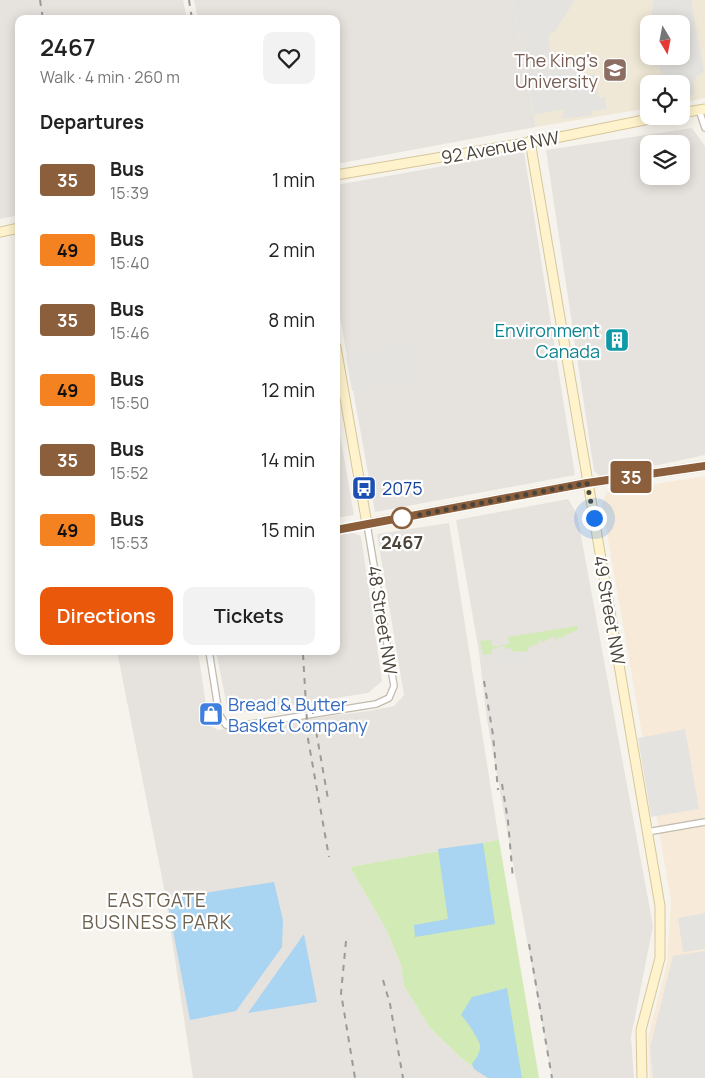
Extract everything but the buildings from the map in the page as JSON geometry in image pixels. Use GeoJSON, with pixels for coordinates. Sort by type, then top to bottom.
{"type":"FeatureCollection","features":[{"type":"Feature","properties":{"kind":"street"},"geometry":{"type":"LineString","coordinates":[[702,110],[705,128]]}},
{"type":"Feature","properties":{"kind":"street","name":"92 Avenue NW"},"geometry":{"type":"LineString","coordinates":[[340,174],[640,120]]}},
{"type":"Feature","properties":{"kind":"street","name":"49 Street NW"},"geometry":{"type":"LineString","coordinates":[[530,141],[660,906],[662,928],[658,967],[643,1020],[640,1041],[642,1078]]}},
{"type":"Feature","properties":{"kind":"street"},"geometry":{"type":"LineString","coordinates":[[0,232],[15,229]]}},
{"type":"Feature","properties":{"kind":"street","name":"48 Street NW"},"geometry":{"type":"LineString","coordinates":[[210,655],[219,714],[226,725],[238,726],[376,704],[388,698],[394,686],[340,370]]}},
{"type":"Feature","properties":{"kind":"street"},"geometry":{"type":"LineString","coordinates":[[340,529],[587,483],[705,466]]}},
{"type":"Feature","properties":{"kind":"street"},"geometry":{"type":"LineString","coordinates":[[647,832],[705,822]]}},
{"type":"Feature","properties":{"kind":"shaded area"},"geometry":{"type":"Polygon","coordinates":[[[0,0],[183,0],[186,15],[15,15],[15,216],[0,219],[0,0]]]}},
{"type":"Feature","properties":{"kind":"shaded area"},"geometry":{"type":"Polygon","coordinates":[[[194,0],[512,0],[536,127],[340,163],[340,15],[197,15],[194,0]]]}},
{"type":"Feature","properties":{"kind":"shaded area","name":"The King's University"},"geometry":{"type":"Polygon","coordinates":[[[512,0],[705,0],[705,98],[690,101],[690,75],[640,75],[640,110],[536,127],[512,0]]]}},
{"type":"Feature","properties":{"kind":"shaded area"},"geometry":{"type":"Polygon","coordinates":[[[512,0],[575,0],[554,33],[551,32],[548,43],[552,55],[582,76],[595,74],[599,98],[605,97],[607,109],[592,111],[592,115],[562,119],[564,109],[534,115],[512,0]]]}},
{"type":"Feature","properties":{"kind":"shaded area"},"geometry":{"type":"Polygon","coordinates":[[[654,0],[691,0],[704,72],[697,76],[694,82],[694,95],[690,96],[690,75],[661,75],[660,65],[690,65],[690,15],[652,15],[654,0]]]}},
{"type":"Feature","properties":{"kind":"shaded area"},"geometry":{"type":"Polygon","coordinates":[[[692,128],[705,146],[705,455],[602,477],[594,471],[546,150],[640,136],[640,185],[690,185],[690,135],[646,135],[692,128]]]}},
{"type":"Feature","properties":{"kind":"shaded area"},"geometry":{"type":"Polygon","coordinates":[[[524,152],[575,475],[375,512],[340,317],[340,184],[524,152]]]}},
{"type":"Feature","properties":{"kind":"shaded area"},"geometry":{"type":"Polygon","coordinates":[[[411,344],[417,380],[352,391],[346,355],[411,344]]]}},
{"type":"Feature","properties":{"kind":"shaded area"},"geometry":{"type":"Polygon","coordinates":[[[340,435],[354,515],[340,517],[340,435]]]}},
{"type":"Feature","properties":{"kind":"shaded area"},"geometry":{"type":"Polygon","coordinates":[[[705,476],[705,1078],[650,1078],[648,1038],[667,964],[671,900],[602,504],[607,492],[705,476]]]}},
{"type":"Feature","properties":{"kind":"shaded area"},"geometry":{"type":"Polygon","coordinates":[[[568,499],[577,514],[653,926],[631,1037],[634,1078],[552,1078],[487,720],[479,652],[456,520],[568,499]]]}},
{"type":"Feature","properties":{"kind":"shaded area"},"geometry":{"type":"Polygon","coordinates":[[[449,523],[499,840],[350,867],[387,931],[401,965],[404,986],[430,1028],[460,1057],[487,1078],[193,1078],[165,893],[118,655],[199,655],[209,725],[218,730],[369,711],[394,706],[404,695],[377,534],[449,523]]]}},
{"type":"Feature","properties":{"kind":"shaded area"},"geometry":{"type":"Polygon","coordinates":[[[354,533],[361,536],[382,681],[368,693],[240,713],[227,706],[217,655],[340,655],[340,535],[354,533]]]}},
{"type":"Feature","properties":{"kind":"shaded area"},"geometry":{"type":"Polygon","coordinates":[[[517,651],[527,652],[527,658],[520,660],[520,665],[489,670],[487,655],[517,651]]]}},
{"type":"Feature","properties":{"kind":"shaded area"},"geometry":{"type":"Polygon","coordinates":[[[685,729],[699,809],[651,817],[638,738],[685,729]]]}},
{"type":"Feature","properties":{"kind":"shaded area"},"geometry":{"type":"Polygon","coordinates":[[[705,913],[705,949],[683,952],[678,918],[705,913]]]}},
{"type":"Feature","properties":{"kind":"shaded area"},"geometry":{"type":"Polygon","coordinates":[[[705,951],[705,1078],[653,1078],[650,1047],[673,956],[705,951]]]}},
{"type":"Feature","properties":{"kind":"green space"},"geometry":{"type":"Polygon","coordinates":[[[577,626],[578,630],[563,636],[563,638],[558,637],[557,641],[553,636],[542,643],[541,639],[538,640],[539,643],[529,647],[527,652],[512,652],[511,648],[506,649],[504,646],[498,647],[498,651],[497,648],[492,649],[492,654],[483,655],[480,641],[491,640],[493,647],[509,644],[508,637],[577,626]]]}},
{"type":"Feature","properties":{"kind":"green space"},"geometry":{"type":"Polygon","coordinates":[[[499,840],[539,1078],[487,1078],[460,1057],[430,1028],[404,986],[401,965],[387,931],[350,867],[499,840]]]}},
{"type":"Feature","properties":{"kind":"water"},"geometry":{"type":"Polygon","coordinates":[[[483,843],[495,924],[415,937],[414,925],[448,919],[438,849],[483,843]]]}},
{"type":"Feature","properties":{"kind":"water"},"geometry":{"type":"Polygon","coordinates":[[[274,882],[283,920],[282,947],[236,1011],[190,1020],[167,899],[274,882]]]}},
{"type":"Feature","properties":{"kind":"water"},"geometry":{"type":"Polygon","coordinates":[[[304,934],[317,1002],[248,1013],[304,934]]]}},
{"type":"Feature","properties":{"kind":"water"},"geometry":{"type":"Polygon","coordinates":[[[507,988],[522,1078],[488,1078],[474,1069],[472,1064],[477,1058],[480,1045],[461,1015],[472,997],[507,988]]]}},
{"type":"Feature","properties":{"kind":"railway"},"geometry":{"type":"LineString","coordinates":[[40,0],[42,15]]}},
{"type":"Feature","properties":{"kind":"railway"},"geometry":{"type":"LineString","coordinates":[[189,0],[191,15]]}},
{"type":"Feature","properties":{"kind":"railway"},"geometry":{"type":"LineString","coordinates":[[303,655],[308,739],[329,857]]}},
{"type":"Feature","properties":{"kind":"railway"},"geometry":{"type":"LineString","coordinates":[[484,681],[493,735],[498,790]]}},
{"type":"Feature","properties":{"kind":"railway"},"geometry":{"type":"LineString","coordinates":[[312,708],[328,799]]}},
{"type":"Feature","properties":{"kind":"railway"},"geometry":{"type":"LineString","coordinates":[[502,784],[508,821],[513,879]]}},
{"type":"Feature","properties":{"kind":"railway"},"geometry":{"type":"LineString","coordinates":[[346,941],[341,993],[355,1078]]}},
{"type":"Feature","properties":{"kind":"railway"},"geometry":{"type":"LineString","coordinates":[[529,944],[552,1078]]}},
{"type":"Feature","properties":{"kind":"railway"},"geometry":{"type":"LineString","coordinates":[[383,980],[390,1004],[403,1078]]}},
{"type":"Feature","properties":{"kind":"bus line","name":"35"},"geometry":{"type":"LineString","coordinates":[[340,529],[587,483],[705,466]]}},
{"type":"Feature","properties":{"kind":"place","name":"The King's University"},"geometry":{"type":"Point","coordinates":[615,70]}},
{"type":"Feature","properties":{"kind":"place","name":"Environment Canada"},"geometry":{"type":"Point","coordinates":[617,340]}},
{"type":"Feature","properties":{"kind":"place","name":"2075"},"geometry":{"type":"Point","coordinates":[364,488]}},
{"type":"Feature","properties":{"kind":"place","name":"2467"},"geometry":{"type":"Point","coordinates":[402,518]}},
{"type":"Feature","properties":{"kind":"place","name":"Bread & Butter Basket Company"},"geometry":{"type":"Point","coordinates":[211,714]}},
{"type":"Feature","properties":{"kind":"district","name":"EASTGATE BUSINESS PARK"},"geometry":{"type":"Point","coordinates":[157,911]}},
{"type":"Feature","properties":{"kind":"route"},"geometry":{"type":"LineString","coordinates":[[402,518],[587,483],[594,518]]}}]}
